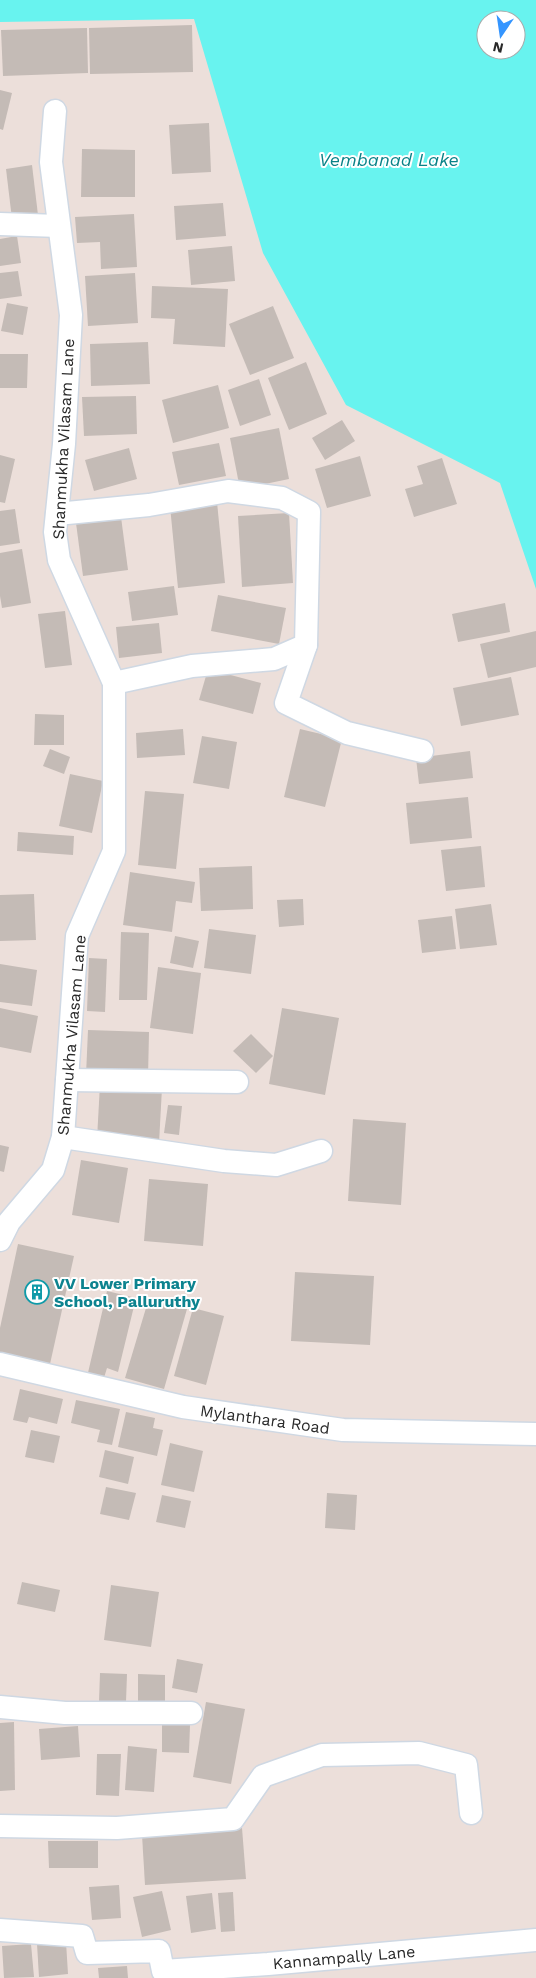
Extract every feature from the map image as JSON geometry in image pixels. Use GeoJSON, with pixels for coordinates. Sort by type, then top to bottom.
{"type":"FeatureCollection","features":[{"type":"Feature","properties":{"kind":"street","name":"Shanmukha Vilasam Lane"},"geometry":{"type":"LineString","coordinates":[[0,1240],[8,1222],[53,1170],[63,1137],[78,936],[114,851],[114,683],[58,560],[55,532],[64,444],[70,315],[51,162],[55,111]]}},
{"type":"Feature","properties":{"kind":"street"},"geometry":{"type":"LineString","coordinates":[[0,224],[59,226]]}},
{"type":"Feature","properties":{"kind":"street"},"geometry":{"type":"LineString","coordinates":[[57,514],[149,505],[228,491],[282,498],[309,512],[306,645],[286,703],[347,733],[422,751]]}},
{"type":"Feature","properties":{"kind":"street"},"geometry":{"type":"LineString","coordinates":[[114,683],[192,666],[274,659],[306,645]]}},
{"type":"Feature","properties":{"kind":"street"},"geometry":{"type":"LineString","coordinates":[[67,1080],[237,1082]]}},
{"type":"Feature","properties":{"kind":"street"},"geometry":{"type":"LineString","coordinates":[[63,1137],[224,1161],[276,1165],[321,1151]]}},
{"type":"Feature","properties":{"kind":"street","name":"Mylanthara Road"},"geometry":{"type":"LineString","coordinates":[[0,1364],[183,1407],[343,1430],[536,1434]]}},
{"type":"Feature","properties":{"kind":"street"},"geometry":{"type":"LineString","coordinates":[[0,1707],[65,1713],[191,1712]]}},
{"type":"Feature","properties":{"kind":"street"},"geometry":{"type":"LineString","coordinates":[[0,1826],[117,1828],[233,1819],[263,1776],[322,1754],[419,1753],[466,1765],[471,1813]]}},
{"type":"Feature","properties":{"kind":"street","name":"Kannampally Lane"},"geometry":{"type":"LineString","coordinates":[[0,1930],[82,1936],[88,1952],[159,1951],[163,1971],[268,1964],[536,1940]]}},
{"type":"Feature","properties":{"kind":"water","name":"Vembanad Lake"},"geometry":{"type":"Polygon","coordinates":[[[0,0],[536,0],[536,589],[500,483],[346,405],[263,253],[194,19],[0,22],[0,0]]]}},
{"type":"Feature","properties":{"kind":"building"},"geometry":{"type":"Polygon","coordinates":[[[192,25],[193,72],[90,74],[89,28],[192,25]]]}},
{"type":"Feature","properties":{"kind":"building"},"geometry":{"type":"Polygon","coordinates":[[[87,28],[88,73],[3,76],[1,30],[87,28]]]}},
{"type":"Feature","properties":{"kind":"building"},"geometry":{"type":"Polygon","coordinates":[[[0,90],[12,93],[3,130],[0,129],[0,90]]]}},
{"type":"Feature","properties":{"kind":"building"},"geometry":{"type":"Polygon","coordinates":[[[209,123],[211,172],[172,174],[169,125],[209,123]]]}},
{"type":"Feature","properties":{"kind":"building"},"geometry":{"type":"Polygon","coordinates":[[[82,149],[135,150],[135,197],[81,197],[82,149]]]}},
{"type":"Feature","properties":{"kind":"building"},"geometry":{"type":"Polygon","coordinates":[[[32,165],[38,215],[12,219],[6,169],[32,165]]]}},
{"type":"Feature","properties":{"kind":"building"},"geometry":{"type":"Polygon","coordinates":[[[223,203],[226,236],[176,240],[174,206],[223,203]]]}},
{"type":"Feature","properties":{"kind":"building"},"geometry":{"type":"Polygon","coordinates":[[[134,214],[137,267],[101,269],[100,242],[77,243],[75,217],[134,214]]]}},
{"type":"Feature","properties":{"kind":"building"},"geometry":{"type":"Polygon","coordinates":[[[17,236],[21,263],[0,266],[0,239],[17,236]]]}},
{"type":"Feature","properties":{"kind":"building"},"geometry":{"type":"Polygon","coordinates":[[[232,246],[235,281],[191,285],[188,250],[232,246]]]}},
{"type":"Feature","properties":{"kind":"building"},"geometry":{"type":"Polygon","coordinates":[[[18,271],[22,296],[0,299],[0,273],[18,271]]]}},
{"type":"Feature","properties":{"kind":"building"},"geometry":{"type":"Polygon","coordinates":[[[135,273],[138,323],[88,326],[85,276],[135,273]]]}},
{"type":"Feature","properties":{"kind":"building"},"geometry":{"type":"Polygon","coordinates":[[[152,286],[228,289],[225,347],[173,344],[175,319],[151,318],[152,286]]]}},
{"type":"Feature","properties":{"kind":"building"},"geometry":{"type":"Polygon","coordinates":[[[7,303],[28,307],[23,335],[1,331],[7,303]]]}},
{"type":"Feature","properties":{"kind":"building"},"geometry":{"type":"Polygon","coordinates":[[[273,306],[294,358],[250,375],[229,324],[273,306]]]}},
{"type":"Feature","properties":{"kind":"building"},"geometry":{"type":"Polygon","coordinates":[[[148,342],[150,384],[91,386],[90,344],[148,342]]]}},
{"type":"Feature","properties":{"kind":"building"},"geometry":{"type":"Polygon","coordinates":[[[0,354],[28,354],[27,388],[0,388],[0,354]]]}},
{"type":"Feature","properties":{"kind":"building"},"geometry":{"type":"Polygon","coordinates":[[[306,362],[327,414],[289,430],[268,378],[306,362]]]}},
{"type":"Feature","properties":{"kind":"building"},"geometry":{"type":"Polygon","coordinates":[[[259,379],[271,415],[240,426],[228,390],[259,379]]]}},
{"type":"Feature","properties":{"kind":"building"},"geometry":{"type":"Polygon","coordinates":[[[218,385],[229,428],[173,443],[162,400],[218,385]]]}},
{"type":"Feature","properties":{"kind":"building"},"geometry":{"type":"Polygon","coordinates":[[[136,396],[137,434],[84,436],[82,397],[136,396]]]}},
{"type":"Feature","properties":{"kind":"building"},"geometry":{"type":"Polygon","coordinates":[[[342,420],[355,441],[325,460],[312,438],[342,420]]]}},
{"type":"Feature","properties":{"kind":"building"},"geometry":{"type":"Polygon","coordinates":[[[279,428],[289,479],[240,489],[230,438],[279,428]]]}},
{"type":"Feature","properties":{"kind":"building"},"geometry":{"type":"Polygon","coordinates":[[[219,443],[226,476],[179,485],[172,452],[219,443]]]}},
{"type":"Feature","properties":{"kind":"building"},"geometry":{"type":"Polygon","coordinates":[[[129,448],[137,479],[94,491],[85,460],[129,448]]]}},
{"type":"Feature","properties":{"kind":"building"},"geometry":{"type":"Polygon","coordinates":[[[0,455],[15,459],[5,503],[0,502],[0,455]]]}},
{"type":"Feature","properties":{"kind":"building"},"geometry":{"type":"Polygon","coordinates":[[[360,456],[371,496],[327,508],[315,469],[360,456]]]}},
{"type":"Feature","properties":{"kind":"building"},"geometry":{"type":"Polygon","coordinates":[[[442,458],[457,504],[414,517],[405,489],[423,484],[417,466],[442,458]]]}},
{"type":"Feature","properties":{"kind":"building"},"geometry":{"type":"Polygon","coordinates":[[[217,502],[225,583],[178,588],[170,506],[217,502]]]}},
{"type":"Feature","properties":{"kind":"building"},"geometry":{"type":"Polygon","coordinates":[[[15,509],[20,543],[0,546],[0,511],[15,509]]]}},
{"type":"Feature","properties":{"kind":"building"},"geometry":{"type":"Polygon","coordinates":[[[289,513],[293,583],[242,587],[238,516],[289,513]]]}},
{"type":"Feature","properties":{"kind":"building"},"geometry":{"type":"Polygon","coordinates":[[[121,517],[128,570],[83,576],[76,523],[121,517]]]}},
{"type":"Feature","properties":{"kind":"building"},"geometry":{"type":"Polygon","coordinates":[[[22,549],[31,603],[2,608],[0,596],[0,553],[22,549]]]}},
{"type":"Feature","properties":{"kind":"building"},"geometry":{"type":"Polygon","coordinates":[[[174,586],[178,615],[132,621],[128,592],[174,586]]]}},
{"type":"Feature","properties":{"kind":"building"},"geometry":{"type":"Polygon","coordinates":[[[218,595],[286,608],[279,644],[211,631],[218,595]]]}},
{"type":"Feature","properties":{"kind":"building"},"geometry":{"type":"Polygon","coordinates":[[[505,603],[510,632],[458,642],[452,614],[505,603]]]}},
{"type":"Feature","properties":{"kind":"building"},"geometry":{"type":"Polygon","coordinates":[[[65,611],[72,665],[45,668],[38,614],[65,611]]]}},
{"type":"Feature","properties":{"kind":"building"},"geometry":{"type":"Polygon","coordinates":[[[159,623],[162,653],[119,658],[116,627],[159,623]]]}},
{"type":"Feature","properties":{"kind":"building"},"geometry":{"type":"Polygon","coordinates":[[[536,631],[536,667],[488,678],[480,644],[536,631]]]}},
{"type":"Feature","properties":{"kind":"building"},"geometry":{"type":"Polygon","coordinates":[[[208,669],[261,683],[253,714],[199,700],[208,669]]]}},
{"type":"Feature","properties":{"kind":"building"},"geometry":{"type":"Polygon","coordinates":[[[511,677],[519,715],[461,726],[453,688],[511,677]]]}},
{"type":"Feature","properties":{"kind":"building"},"geometry":{"type":"Polygon","coordinates":[[[35,714],[64,715],[64,745],[34,745],[35,714]]]}},
{"type":"Feature","properties":{"kind":"building"},"geometry":{"type":"Polygon","coordinates":[[[183,729],[185,755],[137,758],[136,733],[183,729]]]}},
{"type":"Feature","properties":{"kind":"building"},"geometry":{"type":"Polygon","coordinates":[[[300,729],[342,739],[325,807],[284,797],[300,729]]]}},
{"type":"Feature","properties":{"kind":"building"},"geometry":{"type":"Polygon","coordinates":[[[202,736],[237,742],[229,789],[193,783],[202,736]]]}},
{"type":"Feature","properties":{"kind":"building"},"geometry":{"type":"Polygon","coordinates":[[[50,749],[70,757],[64,774],[43,766],[50,749]]]}},
{"type":"Feature","properties":{"kind":"building"},"geometry":{"type":"Polygon","coordinates":[[[470,751],[473,778],[419,784],[416,758],[470,751]]]}},
{"type":"Feature","properties":{"kind":"building"},"geometry":{"type":"Polygon","coordinates":[[[70,774],[103,781],[92,833],[59,826],[70,774]]]}},
{"type":"Feature","properties":{"kind":"building"},"geometry":{"type":"Polygon","coordinates":[[[145,791],[184,794],[176,869],[138,865],[145,791]]]}},
{"type":"Feature","properties":{"kind":"building"},"geometry":{"type":"Polygon","coordinates":[[[468,797],[472,838],[410,844],[406,803],[468,797]]]}},
{"type":"Feature","properties":{"kind":"building"},"geometry":{"type":"Polygon","coordinates":[[[18,832],[74,836],[73,855],[17,851],[18,832]]]}},
{"type":"Feature","properties":{"kind":"building"},"geometry":{"type":"Polygon","coordinates":[[[481,846],[485,887],[446,891],[441,850],[481,846]]]}},
{"type":"Feature","properties":{"kind":"building"},"geometry":{"type":"Polygon","coordinates":[[[252,866],[253,909],[201,911],[199,868],[252,866]]]}},
{"type":"Feature","properties":{"kind":"building"},"geometry":{"type":"Polygon","coordinates":[[[130,872],[195,882],[192,903],[176,901],[172,932],[123,925],[130,872]]]}},
{"type":"Feature","properties":{"kind":"building"},"geometry":{"type":"Polygon","coordinates":[[[34,894],[36,940],[0,941],[0,895],[34,894]]]}},
{"type":"Feature","properties":{"kind":"building"},"geometry":{"type":"Polygon","coordinates":[[[303,899],[304,925],[279,927],[277,900],[303,899]]]}},
{"type":"Feature","properties":{"kind":"building"},"geometry":{"type":"Polygon","coordinates":[[[491,904],[497,945],[460,949],[455,909],[491,904]]]}},
{"type":"Feature","properties":{"kind":"building"},"geometry":{"type":"Polygon","coordinates":[[[452,916],[456,949],[422,953],[418,920],[452,916]]]}},
{"type":"Feature","properties":{"kind":"building"},"geometry":{"type":"Polygon","coordinates":[[[209,929],[256,935],[251,974],[204,968],[209,929]]]}},
{"type":"Feature","properties":{"kind":"building"},"geometry":{"type":"Polygon","coordinates":[[[121,932],[149,933],[147,1000],[119,1000],[121,932]]]}},
{"type":"Feature","properties":{"kind":"building"},"geometry":{"type":"Polygon","coordinates":[[[175,936],[199,941],[193,968],[170,963],[175,936]]]}},
{"type":"Feature","properties":{"kind":"building"},"geometry":{"type":"Polygon","coordinates":[[[89,958],[107,959],[105,1012],[87,1011],[89,958]]]}},
{"type":"Feature","properties":{"kind":"building"},"geometry":{"type":"Polygon","coordinates":[[[0,964],[37,970],[32,1006],[0,1002],[0,964]]]}},
{"type":"Feature","properties":{"kind":"building"},"geometry":{"type":"Polygon","coordinates":[[[158,967],[201,973],[193,1034],[150,1028],[158,967]]]}},
{"type":"Feature","properties":{"kind":"building"},"geometry":{"type":"Polygon","coordinates":[[[0,1008],[38,1016],[31,1053],[0,1047],[0,1008]]]}},
{"type":"Feature","properties":{"kind":"building"},"geometry":{"type":"Polygon","coordinates":[[[282,1008],[339,1018],[325,1095],[269,1084],[282,1008]]]}},
{"type":"Feature","properties":{"kind":"building"},"geometry":{"type":"Polygon","coordinates":[[[88,1030],[149,1032],[148,1077],[86,1075],[88,1030]]]}},
{"type":"Feature","properties":{"kind":"building"},"geometry":{"type":"Polygon","coordinates":[[[251,1034],[273,1056],[256,1073],[233,1051],[251,1034]]]}},
{"type":"Feature","properties":{"kind":"building"},"geometry":{"type":"Polygon","coordinates":[[[100,1084],[162,1088],[159,1143],[97,1139],[100,1084]]]}},
{"type":"Feature","properties":{"kind":"building"},"geometry":{"type":"Polygon","coordinates":[[[168,1105],[182,1106],[179,1135],[164,1133],[168,1105]]]}},
{"type":"Feature","properties":{"kind":"building"},"geometry":{"type":"Polygon","coordinates":[[[353,1119],[406,1123],[401,1205],[348,1201],[353,1119]]]}},
{"type":"Feature","properties":{"kind":"building"},"geometry":{"type":"Polygon","coordinates":[[[0,1145],[9,1147],[4,1172],[0,1171],[0,1145]]]}},
{"type":"Feature","properties":{"kind":"building"},"geometry":{"type":"Polygon","coordinates":[[[81,1160],[128,1168],[119,1223],[72,1215],[81,1160]]]}},
{"type":"Feature","properties":{"kind":"building"},"geometry":{"type":"Polygon","coordinates":[[[149,1179],[208,1184],[203,1246],[144,1241],[149,1179]]]}},
{"type":"Feature","properties":{"kind":"building","name":"VV Lower Primary School, Palluruthy"},"geometry":{"type":"Polygon","coordinates":[[[18,1244],[74,1256],[50,1364],[0,1353],[0,1328],[18,1244]]]}},
{"type":"Feature","properties":{"kind":"building"},"geometry":{"type":"Polygon","coordinates":[[[295,1272],[374,1276],[370,1345],[291,1341],[295,1272]]]}},
{"type":"Feature","properties":{"kind":"building"},"geometry":{"type":"Polygon","coordinates":[[[107,1291],[136,1298],[118,1372],[107,1368],[103,1381],[87,1377],[107,1291]]]}},
{"type":"Feature","properties":{"kind":"building"},"geometry":{"type":"Polygon","coordinates":[[[149,1298],[187,1309],[164,1389],[125,1378],[149,1298]]]}},
{"type":"Feature","properties":{"kind":"building"},"geometry":{"type":"Polygon","coordinates":[[[193,1308],[224,1316],[206,1385],[174,1376],[193,1308]]]}},
{"type":"Feature","properties":{"kind":"building"},"geometry":{"type":"Polygon","coordinates":[[[20,1389],[63,1399],[57,1424],[29,1417],[27,1423],[13,1420],[20,1389]]]}},
{"type":"Feature","properties":{"kind":"building"},"geometry":{"type":"Polygon","coordinates":[[[76,1400],[120,1409],[112,1445],[97,1442],[100,1430],[71,1423],[76,1400]]]}},
{"type":"Feature","properties":{"kind":"building"},"geometry":{"type":"Polygon","coordinates":[[[126,1412],[155,1418],[153,1428],[163,1430],[157,1456],[118,1447],[126,1412]]]}},
{"type":"Feature","properties":{"kind":"building"},"geometry":{"type":"Polygon","coordinates":[[[31,1430],[60,1436],[54,1463],[25,1457],[31,1430]]]}},
{"type":"Feature","properties":{"kind":"building"},"geometry":{"type":"Polygon","coordinates":[[[170,1443],[203,1451],[194,1492],[161,1485],[170,1443]]]}},
{"type":"Feature","properties":{"kind":"building"},"geometry":{"type":"Polygon","coordinates":[[[105,1450],[134,1457],[128,1484],[99,1477],[105,1450]]]}},
{"type":"Feature","properties":{"kind":"building"},"geometry":{"type":"Polygon","coordinates":[[[106,1487],[136,1493],[129,1520],[100,1514],[106,1487]]]}},
{"type":"Feature","properties":{"kind":"building"},"geometry":{"type":"Polygon","coordinates":[[[327,1493],[357,1495],[355,1530],[325,1528],[327,1493]]]}},
{"type":"Feature","properties":{"kind":"building"},"geometry":{"type":"Polygon","coordinates":[[[162,1495],[191,1501],[185,1528],[156,1522],[162,1495]]]}},
{"type":"Feature","properties":{"kind":"building"},"geometry":{"type":"Polygon","coordinates":[[[22,1582],[60,1590],[55,1612],[17,1604],[22,1582]]]}},
{"type":"Feature","properties":{"kind":"building"},"geometry":{"type":"Polygon","coordinates":[[[111,1585],[159,1592],[151,1647],[104,1640],[111,1585]]]}},
{"type":"Feature","properties":{"kind":"building"},"geometry":{"type":"Polygon","coordinates":[[[177,1659],[203,1664],[197,1693],[172,1688],[177,1659]]]}},
{"type":"Feature","properties":{"kind":"building"},"geometry":{"type":"Polygon","coordinates":[[[100,1673],[127,1674],[126,1702],[99,1702],[100,1673]]]}},
{"type":"Feature","properties":{"kind":"building"},"geometry":{"type":"Polygon","coordinates":[[[138,1674],[165,1675],[165,1703],[138,1702],[138,1674]]]}},
{"type":"Feature","properties":{"kind":"building"},"geometry":{"type":"Polygon","coordinates":[[[206,1702],[245,1709],[231,1784],[193,1777],[206,1702]]]}},
{"type":"Feature","properties":{"kind":"building"},"geometry":{"type":"Polygon","coordinates":[[[14,1722],[15,1790],[0,1791],[0,1723],[14,1722]]]}},
{"type":"Feature","properties":{"kind":"building"},"geometry":{"type":"Polygon","coordinates":[[[162,1724],[190,1725],[189,1753],[162,1752],[162,1724]]]}},
{"type":"Feature","properties":{"kind":"building"},"geometry":{"type":"Polygon","coordinates":[[[78,1726],[80,1757],[41,1760],[39,1729],[78,1726]]]}},
{"type":"Feature","properties":{"kind":"building"},"geometry":{"type":"Polygon","coordinates":[[[128,1746],[157,1749],[154,1792],[125,1790],[128,1746]]]}},
{"type":"Feature","properties":{"kind":"building"},"geometry":{"type":"Polygon","coordinates":[[[97,1754],[121,1754],[119,1796],[96,1795],[97,1754]]]}},
{"type":"Feature","properties":{"kind":"building"},"geometry":{"type":"Polygon","coordinates":[[[242,1828],[246,1879],[145,1885],[142,1835],[242,1828]]]}},
{"type":"Feature","properties":{"kind":"building"},"geometry":{"type":"Polygon","coordinates":[[[48,1841],[98,1841],[98,1868],[49,1868],[48,1841]]]}},
{"type":"Feature","properties":{"kind":"building"},"geometry":{"type":"Polygon","coordinates":[[[119,1885],[121,1918],[92,1920],[89,1887],[119,1885]]]}},
{"type":"Feature","properties":{"kind":"building"},"geometry":{"type":"Polygon","coordinates":[[[162,1891],[171,1930],[142,1937],[133,1897],[162,1891]]]}},
{"type":"Feature","properties":{"kind":"building"},"geometry":{"type":"Polygon","coordinates":[[[233,1892],[235,1931],[221,1932],[218,1893],[233,1892]]]}},
{"type":"Feature","properties":{"kind":"building"},"geometry":{"type":"Polygon","coordinates":[[[212,1893],[216,1929],[191,1933],[186,1896],[212,1893]]]}},
{"type":"Feature","properties":{"kind":"building"},"geometry":{"type":"Polygon","coordinates":[[[66,1942],[68,1974],[39,1977],[37,1944],[66,1942]]]}},
{"type":"Feature","properties":{"kind":"building"},"geometry":{"type":"Polygon","coordinates":[[[31,1944],[34,1977],[4,1978],[2,1946],[31,1944]]]}},
{"type":"Feature","properties":{"kind":"building"},"geometry":{"type":"Polygon","coordinates":[[[127,1966],[128,1978],[99,1978],[98,1968],[127,1966]]]}},
{"type":"Feature","properties":{"kind":"place","name":"VV Lower Primary School, Palluruthy"},"geometry":{"type":"Point","coordinates":[37,1292]}}]}
